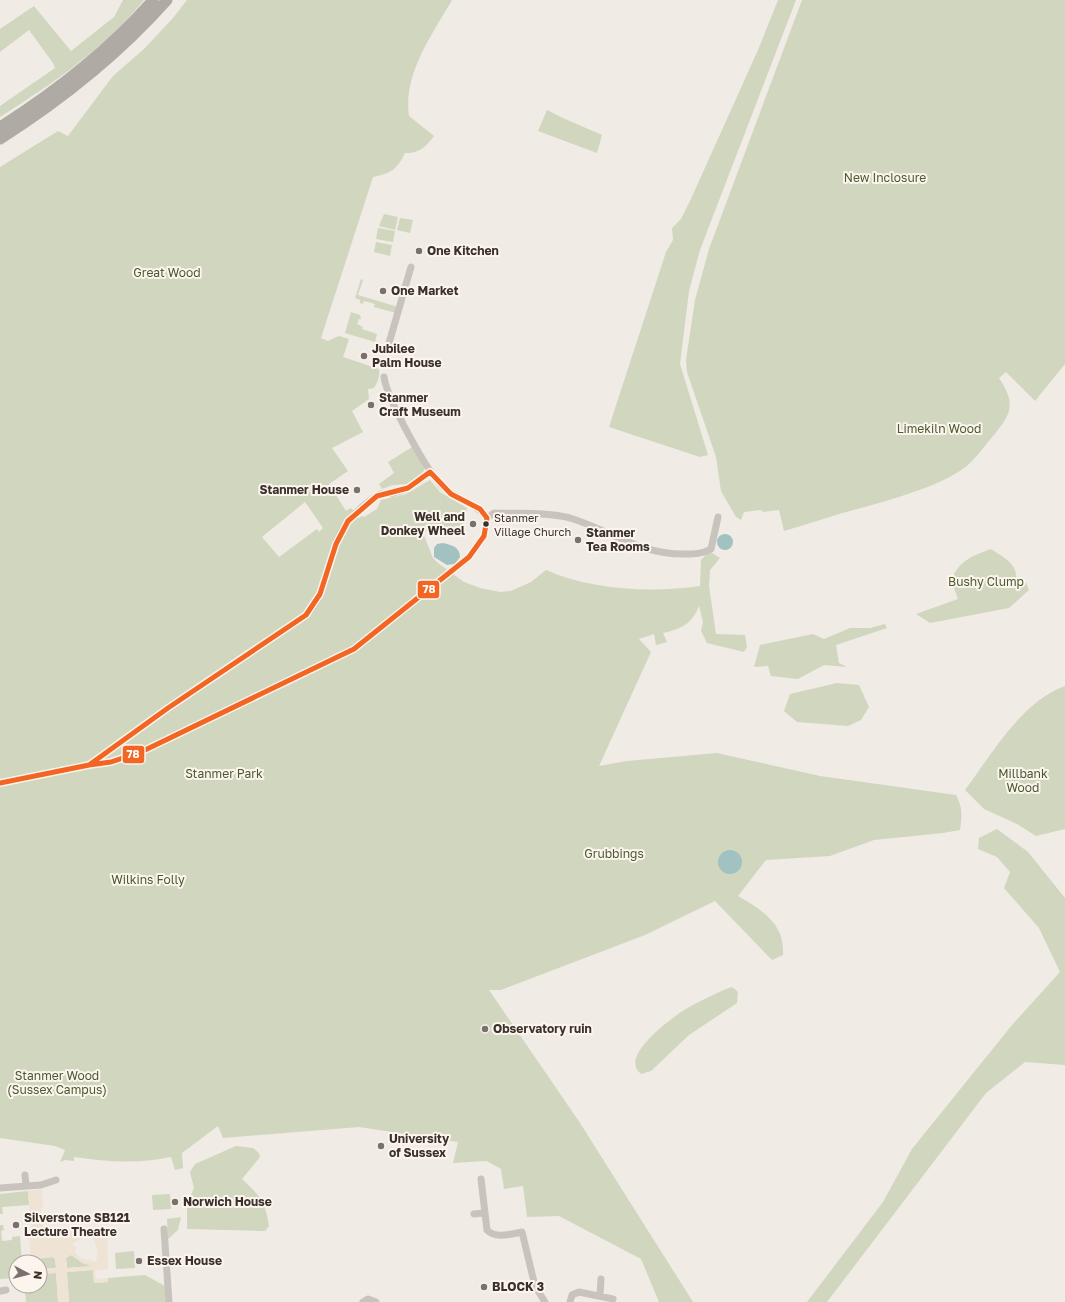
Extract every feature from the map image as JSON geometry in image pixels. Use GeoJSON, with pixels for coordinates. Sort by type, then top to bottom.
{"type":"FeatureCollection","features":[{"type":"Feature","properties":{"kind":"highway"},"geometry":{"type":"LineString","coordinates":[[0,127],[23,112],[93,58],[156,5],[168,0]]}},
{"type":"Feature","properties":{"kind":"highway"},"geometry":{"type":"LineString","coordinates":[[0,139],[28,121],[78,84],[134,34],[156,5]]}},
{"type":"Feature","properties":{"kind":"street"},"geometry":{"type":"LineString","coordinates":[[387,350],[411,267]]}},
{"type":"Feature","properties":{"kind":"street"},"geometry":{"type":"LineString","coordinates":[[384,377],[393,404],[430,472],[447,490],[459,499],[480,509],[487,518]]}},
{"type":"Feature","properties":{"kind":"street"},"geometry":{"type":"LineString","coordinates":[[89,765],[168,708],[306,615],[316,602],[338,538],[347,522],[359,510],[383,493],[392,494],[411,487],[430,472]]}},
{"type":"Feature","properties":{"kind":"street"},"geometry":{"type":"LineString","coordinates":[[0,783],[111,762],[148,749],[354,649],[469,557],[484,536],[487,518],[494,513],[569,518],[634,546],[655,552],[678,554],[698,554],[711,549],[718,517]]}},
{"type":"Feature","properties":{"kind":"street"},"geometry":{"type":"LineString","coordinates":[[25,1175],[26,1186]]}},
{"type":"Feature","properties":{"kind":"street"},"geometry":{"type":"LineString","coordinates":[[481,1179],[486,1227],[491,1234],[496,1235],[522,1232],[535,1286],[545,1302]]}},
{"type":"Feature","properties":{"kind":"street"},"geometry":{"type":"LineString","coordinates":[[0,1188],[48,1184],[56,1180]]}},
{"type":"Feature","properties":{"kind":"street"},"geometry":{"type":"LineString","coordinates":[[474,1214],[484,1213]]}},
{"type":"Feature","properties":{"kind":"street"},"geometry":{"type":"LineString","coordinates":[[164,1229],[169,1302]]}},
{"type":"Feature","properties":{"kind":"street"},"geometry":{"type":"LineString","coordinates":[[600,1295],[601,1279]]}},
{"type":"Feature","properties":{"kind":"street"},"geometry":{"type":"LineString","coordinates":[[570,1302],[571,1296],[574,1292],[600,1295],[613,1299]]}},
{"type":"Feature","properties":{"kind":"street"},"geometry":{"type":"LineString","coordinates":[[363,1302],[367,1299],[373,1301]]}},
{"type":"Feature","properties":{"kind":"green space"},"geometry":{"type":"Polygon","coordinates":[[[123,0],[144,0],[112,34],[77,64],[39,92],[0,117],[0,106],[55,68],[29,30],[0,52],[0,29],[34,6],[71,51],[114,17],[123,0]]]}},
{"type":"Feature","properties":{"kind":"green space"},"geometry":{"type":"Polygon","coordinates":[[[187,0],[452,0],[421,55],[410,85],[408,100],[409,116],[434,136],[418,151],[405,153],[393,170],[373,177],[321,338],[328,341],[339,336],[349,339],[343,357],[379,369],[378,379],[374,388],[368,389],[369,399],[352,411],[363,432],[332,448],[348,471],[329,484],[346,511],[351,508],[359,518],[362,516],[364,517],[377,509],[381,500],[406,494],[430,480],[440,492],[467,508],[462,525],[455,533],[444,534],[427,531],[423,533],[433,558],[464,582],[480,588],[500,592],[511,591],[531,582],[546,570],[563,577],[602,586],[662,589],[700,586],[701,560],[709,551],[720,558],[710,570],[709,586],[716,634],[745,635],[747,647],[744,652],[707,643],[701,631],[703,622],[699,606],[693,617],[685,625],[675,630],[663,633],[667,642],[656,645],[654,634],[639,639],[651,652],[599,766],[627,761],[717,753],[820,776],[956,795],[960,804],[960,830],[874,840],[830,856],[766,860],[738,896],[763,913],[776,926],[783,944],[783,955],[772,960],[715,901],[645,935],[501,990],[489,990],[580,1123],[693,1302],[659,1302],[641,1259],[559,1216],[527,1217],[523,1186],[504,1189],[501,1169],[487,1161],[453,1163],[458,1142],[359,1127],[223,1138],[218,1126],[182,1153],[183,1168],[175,1170],[171,1157],[147,1161],[123,1162],[74,1157],[74,1161],[65,1160],[60,1162],[65,1150],[55,1146],[0,1138],[0,167],[58,131],[68,136],[113,76],[144,49],[173,18],[187,0]],[[305,502],[262,537],[279,557],[317,529],[319,532],[323,528],[305,502]]]}},
{"type":"Feature","properties":{"kind":"green space"},"geometry":{"type":"Polygon","coordinates":[[[778,0],[796,0],[700,250],[689,291],[680,364],[708,455],[700,457],[609,427],[666,252],[673,240],[672,228],[681,219],[690,201],[758,50],[778,0]]]}},
{"type":"Feature","properties":{"kind":"green space"},"geometry":{"type":"Polygon","coordinates":[[[802,0],[1065,0],[1065,364],[1035,401],[1006,372],[999,378],[1010,402],[1008,414],[999,428],[975,458],[957,473],[942,481],[906,495],[784,531],[779,510],[744,512],[741,520],[736,517],[721,491],[716,457],[687,372],[686,360],[695,300],[709,249],[802,0]]]}},
{"type":"Feature","properties":{"kind":"green space"},"geometry":{"type":"Polygon","coordinates":[[[547,110],[602,135],[597,153],[538,131],[547,110]]]}},
{"type":"Feature","properties":{"kind":"green space"},"geometry":{"type":"Polygon","coordinates":[[[384,214],[398,217],[395,230],[379,226],[384,214]]]}},
{"type":"Feature","properties":{"kind":"green space"},"geometry":{"type":"Polygon","coordinates":[[[400,218],[413,220],[410,233],[397,230],[400,218]]]}},
{"type":"Feature","properties":{"kind":"green space"},"geometry":{"type":"Polygon","coordinates":[[[378,228],[395,231],[393,242],[376,239],[378,228]]]}},
{"type":"Feature","properties":{"kind":"green space"},"geometry":{"type":"Polygon","coordinates":[[[376,242],[392,245],[390,256],[374,252],[376,242]]]}},
{"type":"Feature","properties":{"kind":"green space"},"geometry":{"type":"Polygon","coordinates":[[[361,279],[363,280],[358,295],[398,307],[396,313],[374,307],[375,304],[364,301],[363,304],[360,303],[360,300],[355,298],[361,279]]]}},
{"type":"Feature","properties":{"kind":"green space"},"geometry":{"type":"Polygon","coordinates":[[[351,312],[360,315],[361,319],[359,319],[357,324],[363,327],[362,329],[377,334],[375,342],[345,333],[351,312]]]}},
{"type":"Feature","properties":{"kind":"green space"},"geometry":{"type":"Polygon","coordinates":[[[414,446],[425,467],[422,475],[410,484],[393,485],[382,489],[379,484],[394,473],[388,462],[414,446]]]}},
{"type":"Feature","properties":{"kind":"green space","name":"Bushy Clump"},"geometry":{"type":"Polygon","coordinates":[[[991,549],[1010,562],[1015,571],[1016,582],[1026,583],[1029,590],[1009,608],[930,623],[916,614],[958,599],[951,580],[958,568],[967,560],[991,549]]]}},
{"type":"Feature","properties":{"kind":"green space"},"geometry":{"type":"Polygon","coordinates":[[[885,624],[887,628],[836,645],[839,663],[847,667],[824,665],[798,679],[771,676],[768,666],[754,667],[760,645],[813,634],[824,639],[850,628],[870,628],[885,624]]]}},
{"type":"Feature","properties":{"kind":"green space"},"geometry":{"type":"Polygon","coordinates":[[[837,683],[859,685],[869,707],[861,720],[848,726],[797,722],[784,711],[790,694],[837,683]]]}},
{"type":"Feature","properties":{"kind":"green space","name":"Millbank Wood"},"geometry":{"type":"Polygon","coordinates":[[[1065,686],[1065,829],[1036,836],[1017,824],[984,809],[965,790],[997,745],[1021,716],[1049,694],[1065,686]]]}},
{"type":"Feature","properties":{"kind":"green space","name":"Millbank Wood"},"geometry":{"type":"Polygon","coordinates":[[[997,829],[1028,852],[1065,898],[1065,1065],[1025,1062],[986,1093],[827,1302],[807,1302],[883,1202],[912,1149],[1012,1025],[1060,972],[1039,928],[1004,888],[1010,872],[997,857],[978,849],[979,838],[997,829]]]}},
{"type":"Feature","properties":{"kind":"green space"},"geometry":{"type":"Polygon","coordinates":[[[732,987],[738,992],[737,1003],[689,1035],[651,1071],[641,1074],[636,1067],[636,1059],[640,1050],[656,1032],[686,1009],[732,987]]]}},
{"type":"Feature","properties":{"kind":"green space"},"geometry":{"type":"Polygon","coordinates":[[[236,1146],[253,1148],[259,1153],[260,1157],[242,1179],[261,1199],[266,1210],[269,1226],[265,1231],[187,1229],[187,1204],[194,1188],[190,1172],[195,1164],[236,1146]]]}},
{"type":"Feature","properties":{"kind":"green space"},"geometry":{"type":"Polygon","coordinates":[[[28,1191],[29,1205],[2,1207],[3,1214],[0,1214],[0,1194],[28,1191]]]}},
{"type":"Feature","properties":{"kind":"green space"},"geometry":{"type":"Polygon","coordinates":[[[170,1194],[171,1209],[153,1210],[152,1195],[170,1194]]]}},
{"type":"Feature","properties":{"kind":"green space"},"geometry":{"type":"Polygon","coordinates":[[[181,1217],[178,1230],[168,1239],[167,1219],[181,1217]]]}},
{"type":"Feature","properties":{"kind":"green space"},"geometry":{"type":"Polygon","coordinates":[[[0,1225],[3,1225],[4,1230],[1,1231],[2,1241],[12,1240],[12,1237],[20,1236],[21,1254],[8,1254],[8,1278],[0,1279],[0,1225]]]}},
{"type":"Feature","properties":{"kind":"green space"},"geometry":{"type":"Polygon","coordinates":[[[134,1251],[135,1268],[116,1269],[115,1253],[134,1251]]]}},
{"type":"Feature","properties":{"kind":"green space"},"geometry":{"type":"Polygon","coordinates":[[[71,1255],[93,1266],[67,1268],[66,1258],[71,1255]]]}},
{"type":"Feature","properties":{"kind":"green space"},"geometry":{"type":"Polygon","coordinates":[[[53,1257],[55,1259],[56,1268],[48,1268],[48,1258],[53,1257]]]}},
{"type":"Feature","properties":{"kind":"green space"},"geometry":{"type":"Polygon","coordinates":[[[93,1270],[94,1283],[108,1282],[108,1278],[145,1275],[165,1286],[166,1302],[69,1302],[67,1272],[93,1270]]]}},
{"type":"Feature","properties":{"kind":"green space"},"geometry":{"type":"Polygon","coordinates":[[[56,1273],[58,1302],[26,1302],[25,1294],[48,1294],[48,1274],[56,1273]]]}},
{"type":"Feature","properties":{"kind":"shaded area"},"geometry":{"type":"Polygon","coordinates":[[[42,1189],[43,1207],[41,1207],[43,1233],[64,1229],[64,1231],[85,1229],[87,1235],[72,1244],[76,1247],[75,1253],[81,1258],[96,1262],[98,1251],[93,1238],[96,1228],[107,1227],[108,1269],[95,1271],[96,1279],[108,1278],[108,1282],[94,1283],[93,1270],[67,1272],[69,1302],[58,1302],[56,1273],[48,1274],[48,1270],[56,1269],[55,1259],[52,1257],[48,1257],[48,1254],[30,1254],[29,1235],[32,1235],[28,1191],[42,1189]],[[71,1255],[66,1258],[67,1268],[91,1266],[82,1263],[71,1255]]]}},
{"type":"Feature","properties":{"kind":"water"},"geometry":{"type":"Polygon","coordinates":[[[725,534],[732,539],[733,542],[728,549],[725,550],[718,545],[717,542],[722,535],[725,534]]]}},
{"type":"Feature","properties":{"kind":"water"},"geometry":{"type":"Polygon","coordinates":[[[443,543],[452,546],[459,551],[460,557],[455,564],[447,565],[434,557],[434,548],[437,544],[443,543]]]}},
{"type":"Feature","properties":{"kind":"water"},"geometry":{"type":"Polygon","coordinates":[[[730,850],[739,853],[742,862],[739,871],[730,874],[721,871],[718,862],[721,853],[730,850]]]}},
{"type":"Feature","properties":{"kind":"transit line","name":"78"},"geometry":{"type":"LineString","coordinates":[[430,472],[451,494],[480,509],[487,518],[484,536],[469,557],[354,649],[143,751],[111,762],[89,765],[168,708],[306,615],[320,594],[336,544],[348,521],[377,496],[408,488],[430,472]]}},
{"type":"Feature","properties":{"kind":"transit line","name":"78"},"geometry":{"type":"LineString","coordinates":[[0,783],[89,765]]}},
{"type":"Feature","properties":{"kind":"place","name":"One Kitchen"},"geometry":{"type":"Point","coordinates":[419,251]}},
{"type":"Feature","properties":{"kind":"place","name":"One Market"},"geometry":{"type":"Point","coordinates":[383,291]}},
{"type":"Feature","properties":{"kind":"place","name":"Jubilee Palm House"},"geometry":{"type":"Point","coordinates":[364,356]}},
{"type":"Feature","properties":{"kind":"place","name":"Stanmer Craft Museum"},"geometry":{"type":"Point","coordinates":[371,405]}},
{"type":"Feature","properties":{"kind":"place","name":"Stanmer House"},"geometry":{"type":"Point","coordinates":[357,490]}},
{"type":"Feature","properties":{"kind":"place","name":"Well and Donkey Wheel"},"geometry":{"type":"Point","coordinates":[473,524]}},
{"type":"Feature","properties":{"kind":"place","name":"Stanmer Village Church"},"geometry":{"type":"Point","coordinates":[486,524]}},
{"type":"Feature","properties":{"kind":"place","name":"Stanmer Tea Rooms"},"geometry":{"type":"Point","coordinates":[578,540]}},
{"type":"Feature","properties":{"kind":"place","name":"Observatory ruin"},"geometry":{"type":"Point","coordinates":[485,1029]}},
{"type":"Feature","properties":{"kind":"place","name":"University of Sussex"},"geometry":{"type":"Point","coordinates":[381,1146]}},
{"type":"Feature","properties":{"kind":"place","name":"Norwich House"},"geometry":{"type":"Point","coordinates":[175,1202]}},
{"type":"Feature","properties":{"kind":"place","name":"Silverstone SB121 Lecture Theatre"},"geometry":{"type":"Point","coordinates":[16,1225]}},
{"type":"Feature","properties":{"kind":"place","name":"Essex House"},"geometry":{"type":"Point","coordinates":[139,1261]}},
{"type":"Feature","properties":{"kind":"place","name":"BLOCK 3"},"geometry":{"type":"Point","coordinates":[484,1287]}},
{"type":"Feature","properties":{"kind":"park label","name":"New Inclosure"},"geometry":{"type":"Point","coordinates":[885,178]}},
{"type":"Feature","properties":{"kind":"park label","name":"Great Wood"},"geometry":{"type":"Point","coordinates":[167,273]}},
{"type":"Feature","properties":{"kind":"park label","name":"Limekiln Wood"},"geometry":{"type":"Point","coordinates":[939,429]}},
{"type":"Feature","properties":{"kind":"park label","name":"Stanmer Park"},"geometry":{"type":"Point","coordinates":[224,774]}},
{"type":"Feature","properties":{"kind":"park label","name":"Grubbings"},"geometry":{"type":"Point","coordinates":[614,854]}},
{"type":"Feature","properties":{"kind":"park label","name":"Wilkins Folly"},"geometry":{"type":"Point","coordinates":[148,880]}},
{"type":"Feature","properties":{"kind":"park label","name":"Stanmer Wood (Sussex Campus)"},"geometry":{"type":"Point","coordinates":[57,1083]}}]}
